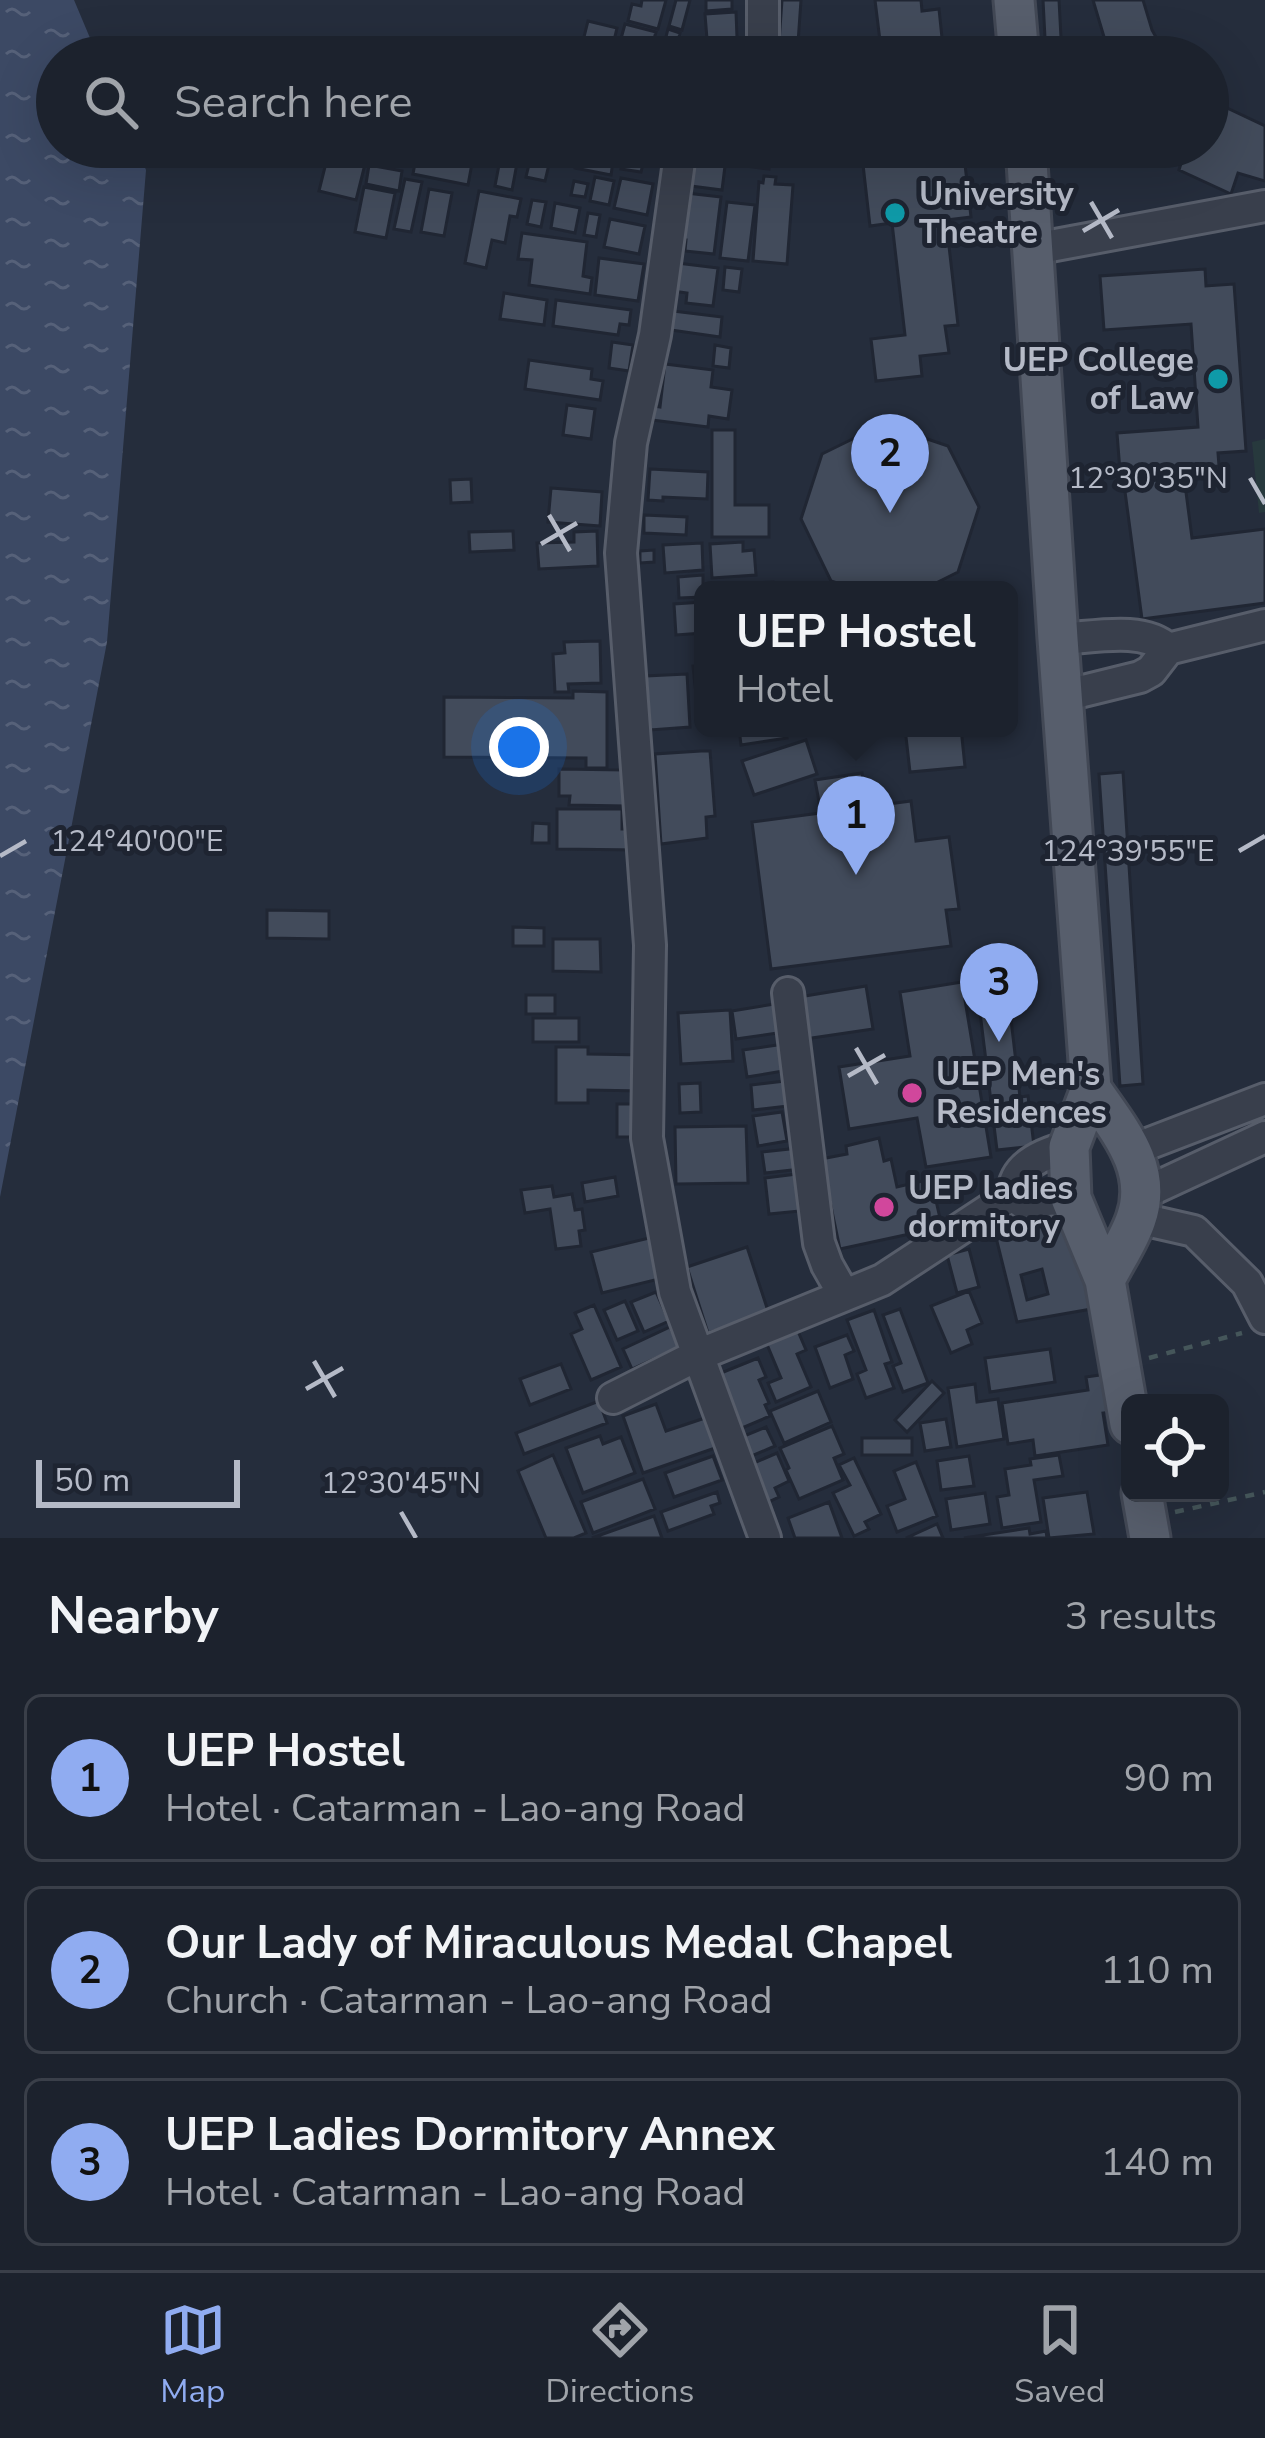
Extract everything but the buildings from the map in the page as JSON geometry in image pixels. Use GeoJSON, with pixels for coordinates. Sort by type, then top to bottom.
{"type":"FeatureCollection","features":[{"type":"Feature","properties":{"kind":"main road"},"geometry":{"type":"LineString","coordinates":[[1014,0],[1017,36]]}},
{"type":"Feature","properties":{"kind":"main road"},"geometry":{"type":"LineString","coordinates":[[1028,168],[1091,1089],[1069,1147],[1071,1198],[1105,1280],[1125,1394]]}},
{"type":"Feature","properties":{"kind":"main road"},"geometry":{"type":"LineString","coordinates":[[1091,1089],[1132,1150],[1142,1176],[1138,1206],[1105,1280]]}},
{"type":"Feature","properties":{"kind":"street"},"geometry":{"type":"LineString","coordinates":[[763,0],[764,36]]}},
{"type":"Feature","properties":{"kind":"street"},"geometry":{"type":"LineString","coordinates":[[678,168],[655,335],[631,443],[621,553],[650,945],[647,1138],[675,1292],[765,1538]]}},
{"type":"Feature","properties":{"kind":"street"},"geometry":{"type":"LineString","coordinates":[[1034,249],[1265,206]]}},
{"type":"Feature","properties":{"kind":"street"},"geometry":{"type":"LineString","coordinates":[[1063,696],[1140,677],[1168,649],[1265,625]]}},
{"type":"Feature","properties":{"kind":"street"},"geometry":{"type":"LineString","coordinates":[[1058,639],[1145,637],[1157,639],[1168,649]]}},
{"type":"Feature","properties":{"kind":"street"},"geometry":{"type":"LineString","coordinates":[[788,993],[819,1243],[844,1295]]}},
{"type":"Feature","properties":{"kind":"street"},"geometry":{"type":"LineString","coordinates":[[1132,1150],[1265,1099]]}},
{"type":"Feature","properties":{"kind":"street"},"geometry":{"type":"LineString","coordinates":[[1138,1206],[1265,1137]]}},
{"type":"Feature","properties":{"kind":"street"},"geometry":{"type":"LineString","coordinates":[[1069,1147],[1039,1157],[1023,1169],[1013,1183],[1013,1194],[1022,1202],[1071,1198]]}},
{"type":"Feature","properties":{"kind":"street"},"geometry":{"type":"LineString","coordinates":[[613,1398],[696,1356],[882,1280],[1013,1194]]}},
{"type":"Feature","properties":{"kind":"street"},"geometry":{"type":"LineString","coordinates":[[1138,1206],[1194,1231],[1247,1282],[1255,1325]]}},
{"type":"Feature","properties":{"kind":"path"},"geometry":{"type":"LineString","coordinates":[[1120,1366],[1255,1325]]}},
{"type":"Feature","properties":{"kind":"path"},"geometry":{"type":"LineString","coordinates":[[1146,1516],[1265,1492]]}},
{"type":"Feature","properties":{"kind":"shaded area"},"geometry":{"type":"Polygon","coordinates":[[[1265,439],[1265,512],[1259,513],[1252,442],[1265,439]]]}},
{"type":"Feature","properties":{"kind":"water"},"geometry":{"type":"Polygon","coordinates":[[[0,0],[74,0],[89,36],[36,36],[36,168],[146,170],[107,642],[0,1197],[0,0]]]}},
{"type":"Feature","properties":{"kind":"place","name":"University Theatre"},"geometry":{"type":"Point","coordinates":[895,213]}},
{"type":"Feature","properties":{"kind":"place","name":"UEP College of Law"},"geometry":{"type":"Point","coordinates":[1218,379]}},
{"type":"Feature","properties":{"kind":"place","name":"Our Lady of Miraculous Medal Chapel"},"geometry":{"type":"Point","coordinates":[890,513]}},
{"type":"Feature","properties":{"kind":"place","name":"UEP Hostel"},"geometry":{"type":"Point","coordinates":[856,875]}},
{"type":"Feature","properties":{"kind":"place","name":"UEP Ladies Dormitory Annex"},"geometry":{"type":"Point","coordinates":[999,1042]}},
{"type":"Feature","properties":{"kind":"place","name":"UEP Men's Residences"},"geometry":{"type":"Point","coordinates":[912,1093]}},
{"type":"Feature","properties":{"kind":"place","name":"UEP ladies dormitory"},"geometry":{"type":"Point","coordinates":[884,1207]}}]}
